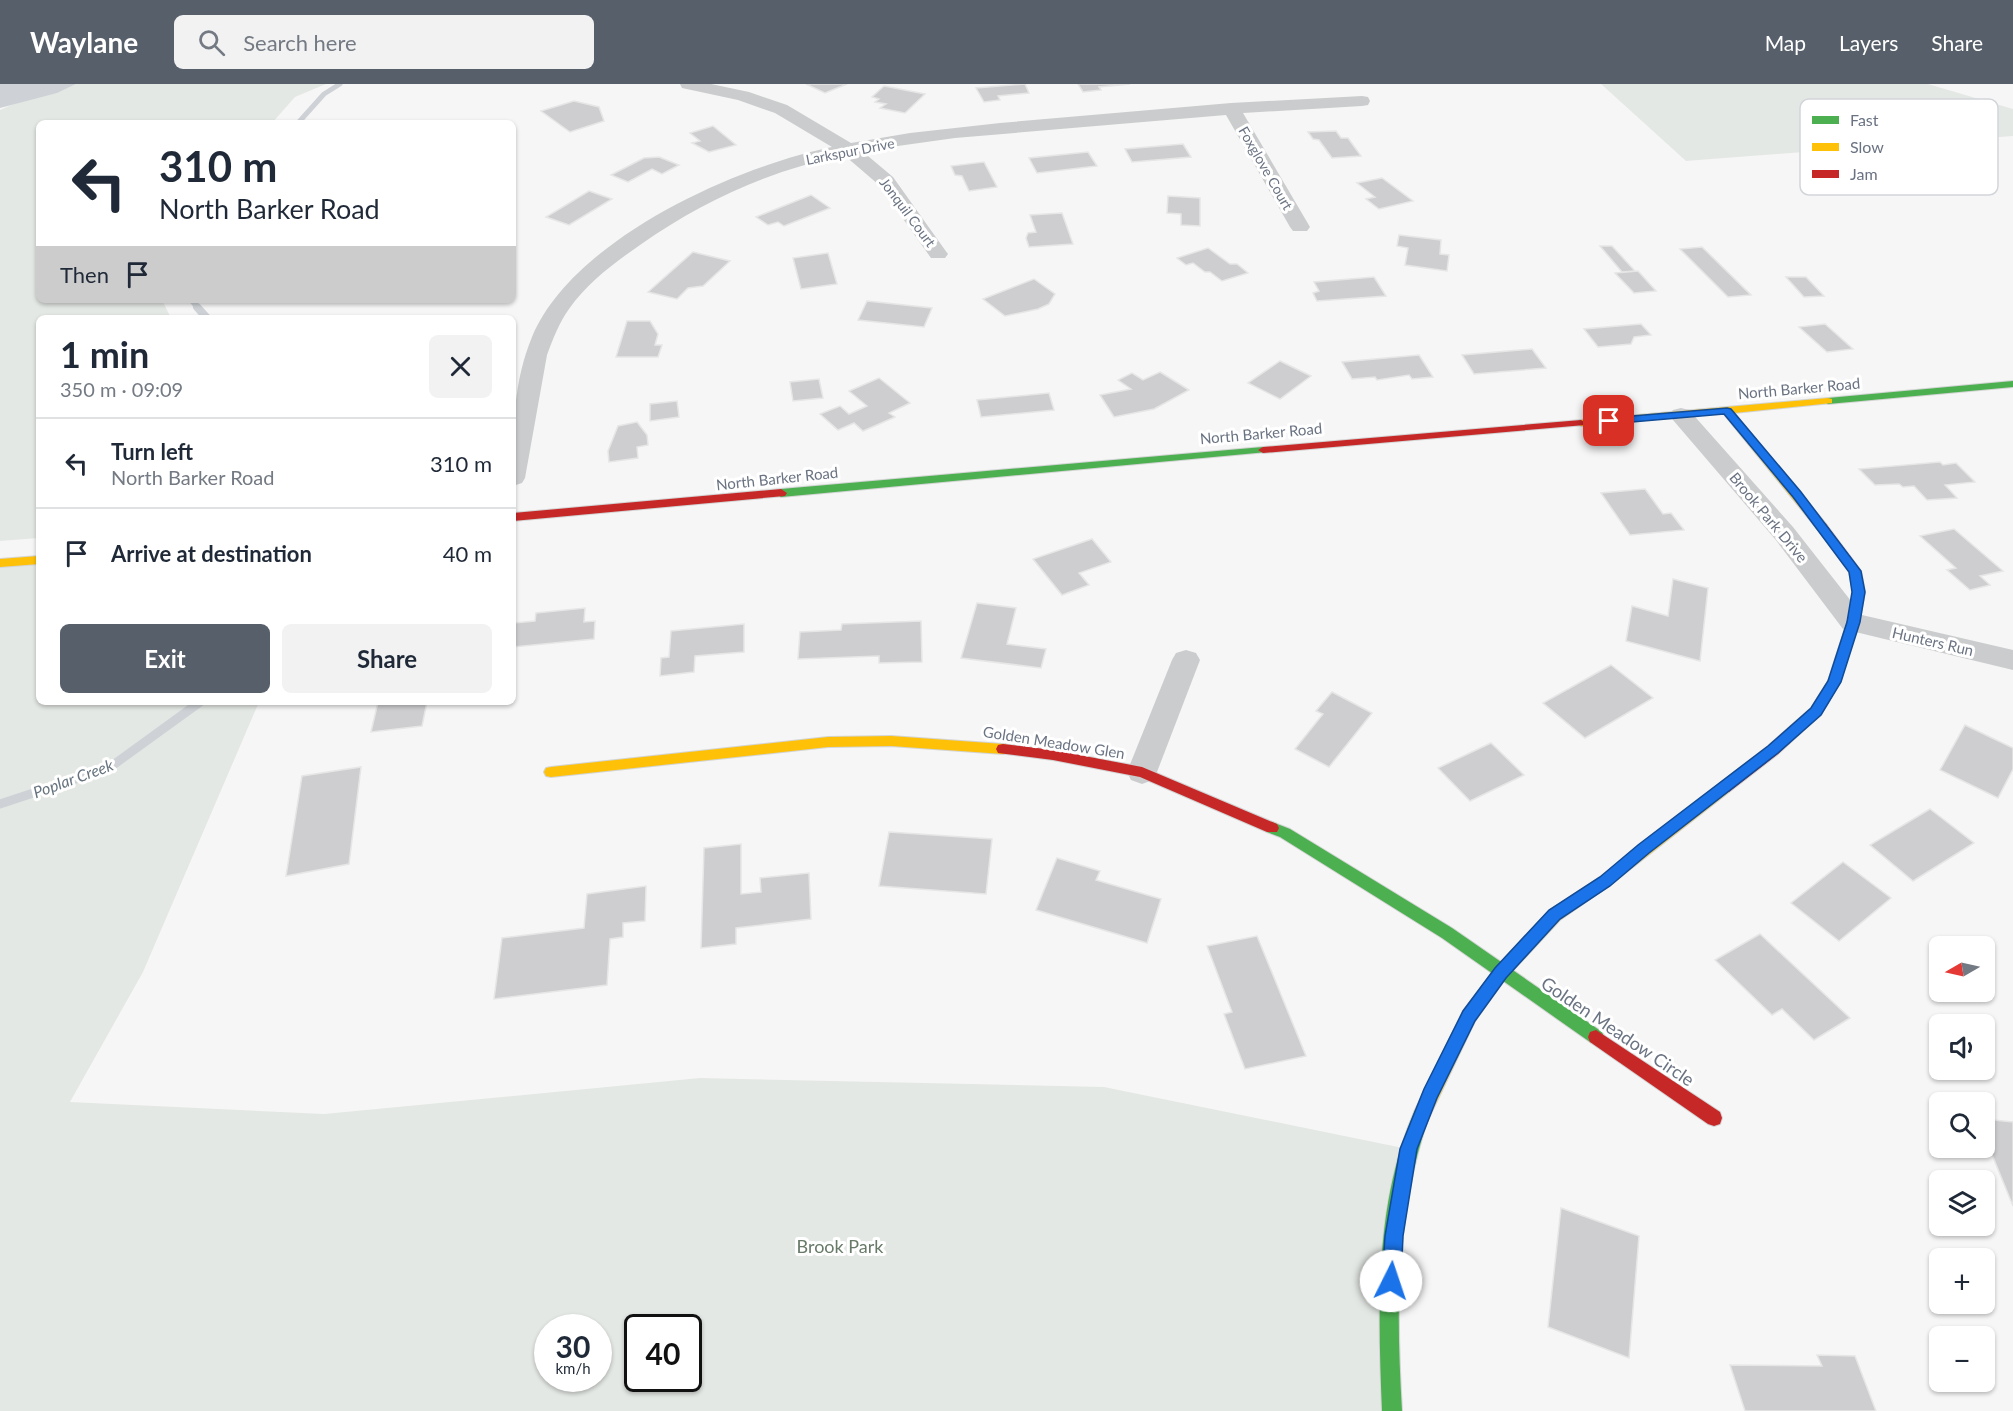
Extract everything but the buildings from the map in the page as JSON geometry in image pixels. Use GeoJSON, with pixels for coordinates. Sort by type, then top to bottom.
{"type":"FeatureCollection","features":[{"type":"Feature","properties":{"kind":"street","name":"Jonquil Court"},"geometry":{"type":"LineString","coordinates":[[687,84],[743,96],[781,109],[848,149],[886,181],[938,254]]}},
{"type":"Feature","properties":{"kind":"street","name":"Larkspur Drive"},"geometry":{"type":"LineString","coordinates":[[516,463],[539,349],[551,320],[578,283],[595,266],[693,201],[738,181],[779,166],[848,149],[958,133],[1231,108],[1362,100]]}},
{"type":"Feature","properties":{"kind":"street","name":"Foxglove Court"},"geometry":{"type":"LineString","coordinates":[[1231,108],[1300,227]]}},
{"type":"Feature","properties":{"kind":"street","name":"North Barker Road"},"geometry":{"type":"LineString","coordinates":[[516,518],[2013,384]]}},
{"type":"Feature","properties":{"kind":"street"},"geometry":{"type":"LineString","coordinates":[[1392,1411],[1388,1327],[1394,1236],[1408,1149],[1430,1095],[1469,1016],[1501,973],[1555,915],[1605,881],[1643,849],[1773,750],[1816,711],[1834,682],[1853,622],[1858,592],[1855,571],[1797,494],[1727,411]]}},
{"type":"Feature","properties":{"kind":"street","name":"Brook Park Drive"},"geometry":{"type":"LineString","coordinates":[[1681,415],[1784,533],[1853,622]]}},
{"type":"Feature","properties":{"kind":"street"},"geometry":{"type":"LineString","coordinates":[[0,563],[36,560]]}},
{"type":"Feature","properties":{"kind":"street","name":"Hunters Run"},"geometry":{"type":"LineString","coordinates":[[1853,622],[2013,660]]}},
{"type":"Feature","properties":{"kind":"street"},"geometry":{"type":"LineString","coordinates":[[1142,772],[1186,660]]}},
{"type":"Feature","properties":{"kind":"street","name":"Golden Meadow Glen"},"geometry":{"type":"LineString","coordinates":[[551,772],[828,742],[891,741],[971,746],[1053,755],[1142,772],[1285,833],[1448,933],[1501,973]]}},
{"type":"Feature","properties":{"kind":"street","name":"Golden Meadow Circle"},"geometry":{"type":"LineString","coordinates":[[1501,973],[1714,1118]]}},
{"type":"Feature","properties":{"kind":"green space"},"geometry":{"type":"Polygon","coordinates":[[[76,84],[326,84],[295,97],[275,120],[36,120],[36,303],[164,303],[170,315],[36,315],[36,538],[0,541],[0,110],[76,84]]]}},
{"type":"Feature","properties":{"kind":"green space"},"geometry":{"type":"Polygon","coordinates":[[[1601,84],[1928,84],[1979,99],[1800,99],[1800,152],[1686,161],[1601,84]]]}},
{"type":"Feature","properties":{"kind":"green space"},"geometry":{"type":"Polygon","coordinates":[[[1998,105],[2013,109],[2013,136],[1998,137],[1998,105]]]}},
{"type":"Feature","properties":{"kind":"green space","name":"Brook Park"},"geometry":{"type":"Polygon","coordinates":[[[36,560],[36,705],[258,705],[143,972],[70,1102],[324,1114],[700,1078],[1104,1087],[1408,1149],[1392,1411],[0,1411],[0,563],[36,560]]]}},
{"type":"Feature","properties":{"kind":"shaded area"},"geometry":{"type":"Polygon","coordinates":[[[0,84],[76,84],[57,93],[0,108],[0,84]]]}},
{"type":"Feature","properties":{"kind":"waterway","name":"Poplar Creek"},"geometry":{"type":"LineString","coordinates":[[301,120],[324,94],[340,84]]}},
{"type":"Feature","properties":{"kind":"waterway","name":"Poplar Creek"},"geometry":{"type":"LineString","coordinates":[[194,303],[198,308]]}},
{"type":"Feature","properties":{"kind":"waterway","name":"Poplar Creek"},"geometry":{"type":"LineString","coordinates":[[197,307],[204,315]]}},
{"type":"Feature","properties":{"kind":"waterway","name":"Poplar Creek"},"geometry":{"type":"LineString","coordinates":[[0,804],[109,768],[196,705]]}},
{"type":"Feature","properties":{"kind":"traffic: fast"},"geometry":{"type":"LineString","coordinates":[[1828,401],[2013,384]]}},
{"type":"Feature","properties":{"kind":"traffic: fast"},"geometry":{"type":"LineString","coordinates":[[781,493],[1263,450]]}},
{"type":"Feature","properties":{"kind":"traffic: fast"},"geometry":{"type":"LineString","coordinates":[[1272,828],[1285,833],[1447,933],[1596,1037]]}},
{"type":"Feature","properties":{"kind":"traffic: fast"},"geometry":{"type":"LineString","coordinates":[[1392,1411],[1389,1299],[1394,1224],[1400,1187],[1421,1116]]}},
{"type":"Feature","properties":{"kind":"traffic: slow"},"geometry":{"type":"LineString","coordinates":[[1581,423],[1828,401]]}},
{"type":"Feature","properties":{"kind":"traffic: slow"},"geometry":{"type":"LineString","coordinates":[[1727,411],[1822,527]]}},
{"type":"Feature","properties":{"kind":"traffic: slow"},"geometry":{"type":"LineString","coordinates":[[0,563],[36,560]]}},
{"type":"Feature","properties":{"kind":"traffic: slow"},"geometry":{"type":"LineString","coordinates":[[551,772],[828,742],[891,741],[1003,749]]}},
{"type":"Feature","properties":{"kind":"traffic: slow"},"geometry":{"type":"LineString","coordinates":[[1421,1116],[1469,1016],[1501,973],[1555,915],[1605,881],[1724,788]]}},
{"type":"Feature","properties":{"kind":"traffic: jam"},"geometry":{"type":"LineString","coordinates":[[1263,450],[1581,423]]}},
{"type":"Feature","properties":{"kind":"traffic: jam"},"geometry":{"type":"LineString","coordinates":[[516,517],[781,493]]}},
{"type":"Feature","properties":{"kind":"traffic: jam"},"geometry":{"type":"LineString","coordinates":[[1724,788],[1773,750],[1816,711],[1834,682],[1853,622],[1859,592],[1855,571],[1822,527]]}},
{"type":"Feature","properties":{"kind":"traffic: jam"},"geometry":{"type":"LineString","coordinates":[[1003,749],[1053,755],[1142,772],[1272,828]]}},
{"type":"Feature","properties":{"kind":"traffic: jam"},"geometry":{"type":"LineString","coordinates":[[1596,1037],[1714,1118]]}},
{"type":"Feature","properties":{"kind":"route"},"geometry":{"type":"LineString","coordinates":[[1391,1281],[1394,1236],[1408,1149],[1430,1095],[1469,1016],[1501,973],[1555,915],[1605,881],[1643,849],[1773,750],[1816,711],[1834,682],[1853,622],[1858,592],[1855,571],[1826,530],[1727,411],[1609,421]]}}]}
